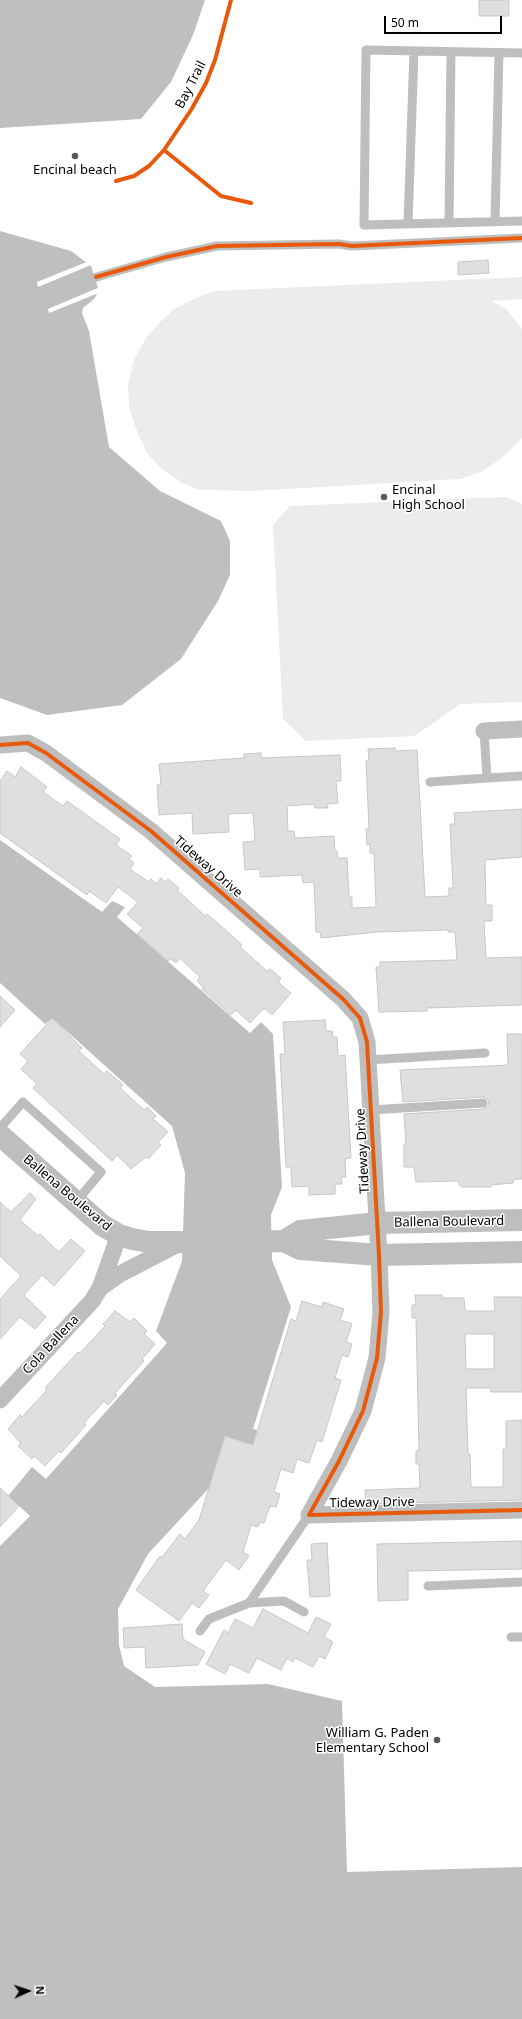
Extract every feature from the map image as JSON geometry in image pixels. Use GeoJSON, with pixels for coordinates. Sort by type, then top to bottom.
{"type":"FeatureCollection","features":[{"type":"Feature","properties":{"kind":"street"},"geometry":{"type":"LineString","coordinates":[[484,731],[522,729]]}},
{"type":"Feature","properties":{"kind":"street","name":"Tideway Drive"},"geometry":{"type":"LineString","coordinates":[[0,745],[28,744],[46,753],[151,831],[343,999],[360,1018],[368,1042],[378,1223],[381,1312],[377,1358],[363,1411],[339,1461],[309,1515]]}},
{"type":"Feature","properties":{"kind":"street","name":"Ballena Boulevard"},"geometry":{"type":"LineString","coordinates":[[0,1135],[102,1225],[119,1235],[150,1242],[284,1241],[300,1249],[379,1255],[522,1252]]}},
{"type":"Feature","properties":{"kind":"street","name":"Ballena Boulevard"},"geometry":{"type":"LineString","coordinates":[[284,1241],[300,1231],[378,1223],[522,1220]]}},
{"type":"Feature","properties":{"kind":"street","name":"Cola Ballena"},"geometry":{"type":"LineString","coordinates":[[0,1400],[92,1301],[100,1288],[119,1235]]}},
{"type":"Feature","properties":{"kind":"street","name":"Cola Ballena"},"geometry":{"type":"LineString","coordinates":[[100,1288],[126,1271],[180,1242]]}},
{"type":"Feature","properties":{"kind":"street","name":"Tideway Drive"},"geometry":{"type":"LineString","coordinates":[[309,1515],[522,1510]]}},
{"type":"Feature","properties":{"kind":"lane"},"geometry":{"type":"LineString","coordinates":[[522,53],[366,50],[364,225],[522,221]]}},
{"type":"Feature","properties":{"kind":"lane"},"geometry":{"type":"LineString","coordinates":[[408,224],[414,51]]}},
{"type":"Feature","properties":{"kind":"lane"},"geometry":{"type":"LineString","coordinates":[[449,223],[451,52]]}},
{"type":"Feature","properties":{"kind":"lane"},"geometry":{"type":"LineString","coordinates":[[495,222],[499,53]]}},
{"type":"Feature","properties":{"kind":"lane"},"geometry":{"type":"LineString","coordinates":[[69,285],[166,257],[217,246],[339,244],[352,246],[522,238]]}},
{"type":"Feature","properties":{"kind":"lane"},"geometry":{"type":"LineString","coordinates":[[484,731],[487,778]]}},
{"type":"Feature","properties":{"kind":"lane"},"geometry":{"type":"LineString","coordinates":[[430,782],[522,776]]}},
{"type":"Feature","properties":{"kind":"lane"},"geometry":{"type":"LineString","coordinates":[[368,1060],[485,1053]]}},
{"type":"Feature","properties":{"kind":"lane"},"geometry":{"type":"LineString","coordinates":[[0,1128],[23,1102],[101,1172],[76,1202]]}},
{"type":"Feature","properties":{"kind":"lane"},"geometry":{"type":"LineString","coordinates":[[371,1110],[483,1104]]}},
{"type":"Feature","properties":{"kind":"lane"},"geometry":{"type":"LineString","coordinates":[[249,1603],[309,1515]]}},
{"type":"Feature","properties":{"kind":"lane"},"geometry":{"type":"LineString","coordinates":[[428,1586],[522,1582]]}},
{"type":"Feature","properties":{"kind":"lane"},"geometry":{"type":"LineString","coordinates":[[200,1631],[209,1619],[249,1603],[284,1601],[304,1612]]}},
{"type":"Feature","properties":{"kind":"lane"},"geometry":{"type":"LineString","coordinates":[[511,1637],[522,1637]]}},
{"type":"Feature","properties":{"kind":"shaded area"},"geometry":{"type":"Polygon","coordinates":[[[0,0],[205,0],[193,35],[171,82],[141,119],[0,128],[0,0]]]}},
{"type":"Feature","properties":{"kind":"shaded area"},"geometry":{"type":"Polygon","coordinates":[[[0,231],[71,251],[91,266],[99,291],[94,299],[83,308],[82,313],[89,331],[109,447],[160,491],[221,521],[230,541],[230,575],[218,601],[181,659],[122,705],[47,715],[0,698],[0,231]]]}},
{"type":"Feature","properties":{"kind":"shaded area"},"geometry":{"type":"Polygon","coordinates":[[[522,277],[522,299],[492,301],[506,309],[522,329],[522,438],[502,458],[483,471],[461,479],[251,491],[200,490],[180,482],[162,469],[147,453],[137,431],[129,407],[128,385],[134,360],[146,338],[161,321],[174,309],[198,297],[214,291],[522,277]]]}},
{"type":"Feature","properties":{"kind":"shaded area"},"geometry":{"type":"Polygon","coordinates":[[[506,497],[522,504],[522,702],[460,704],[415,736],[306,741],[283,719],[273,525],[290,506],[506,497]]]}},
{"type":"Feature","properties":{"kind":"shaded area"},"geometry":{"type":"Polygon","coordinates":[[[0,840],[102,912],[112,901],[125,907],[117,917],[250,1033],[261,1022],[273,1034],[282,1187],[271,1215],[272,1260],[291,1307],[253,1429],[257,1430],[253,1445],[225,1436],[209,1488],[148,1554],[118,1609],[119,1645],[124,1666],[155,1687],[268,1684],[342,1701],[347,1872],[522,1867],[522,2019],[0,2019],[0,1546],[30,1516],[8,1496],[32,1467],[46,1479],[167,1343],[156,1331],[182,1261],[185,1173],[172,1126],[52,1018],[45,1024],[0,983],[0,840]]]}},
{"type":"Feature","properties":{"kind":"pier"},"geometry":{"type":"Polygon","coordinates":[[[89,261],[91,265],[38,287],[37,282],[89,261]]]}},
{"type":"Feature","properties":{"kind":"pier"},"geometry":{"type":"Polygon","coordinates":[[[100,287],[101,292],[49,313],[48,309],[100,287]]]}},
{"type":"Feature","properties":{"kind":"building"},"geometry":{"type":"Polygon","coordinates":[[[479,0],[509,0],[509,16],[479,16],[479,0]]]}},
{"type":"Feature","properties":{"kind":"building"},"geometry":{"type":"Polygon","coordinates":[[[488,260],[489,273],[458,275],[458,262],[488,260]]]}},
{"type":"Feature","properties":{"kind":"building"},"geometry":{"type":"Polygon","coordinates":[[[395,748],[395,751],[417,750],[425,897],[449,896],[449,888],[453,888],[450,824],[455,824],[454,813],[522,809],[522,857],[485,860],[486,905],[492,905],[492,921],[484,921],[486,958],[522,957],[522,1005],[427,1008],[427,1011],[379,1012],[376,967],[380,967],[380,962],[457,960],[455,932],[448,932],[448,930],[377,932],[321,938],[320,932],[316,932],[314,882],[303,883],[302,875],[260,877],[260,869],[245,870],[243,842],[255,841],[253,813],[228,814],[229,832],[193,834],[192,813],[159,815],[157,785],[161,785],[159,764],[244,758],[244,754],[261,753],[261,758],[340,755],[341,781],[336,781],[338,803],[327,804],[328,808],[315,808],[314,804],[287,806],[288,831],[294,831],[295,838],[334,836],[335,851],[337,851],[338,858],[347,858],[349,897],[352,897],[352,908],[376,907],[374,853],[370,853],[370,844],[367,845],[366,829],[369,829],[366,761],[369,760],[368,749],[395,748]]]}},
{"type":"Feature","properties":{"kind":"building"},"geometry":{"type":"Polygon","coordinates":[[[21,767],[47,787],[43,792],[63,806],[67,801],[120,839],[116,845],[132,856],[129,859],[134,863],[130,869],[149,882],[151,879],[156,884],[161,878],[165,882],[168,879],[179,888],[177,890],[205,916],[207,914],[242,945],[240,947],[268,972],[270,969],[281,978],[278,982],[291,993],[272,1015],[264,1008],[250,1023],[236,1010],[231,1015],[202,989],[204,988],[197,981],[200,977],[180,958],[176,963],[171,959],[168,961],[137,934],[143,928],[127,914],[138,902],[118,887],[106,903],[89,891],[87,895],[0,833],[0,781],[7,771],[15,777],[21,767]]]}},
{"type":"Feature","properties":{"kind":"building"},"geometry":{"type":"Polygon","coordinates":[[[0,996],[15,1010],[0,1027],[0,996]]]}},
{"type":"Feature","properties":{"kind":"building"},"geometry":{"type":"Polygon","coordinates":[[[52,1018],[82,1048],[79,1051],[104,1074],[107,1071],[123,1085],[120,1088],[144,1110],[147,1107],[156,1116],[153,1119],[168,1132],[158,1142],[161,1145],[148,1159],[146,1157],[131,1169],[117,1155],[112,1161],[33,1088],[37,1084],[21,1069],[28,1061],[20,1054],[52,1018]]]}},
{"type":"Feature","properties":{"kind":"building"},"geometry":{"type":"Polygon","coordinates":[[[325,1020],[326,1031],[332,1031],[333,1037],[337,1037],[338,1056],[345,1055],[351,1158],[345,1159],[346,1177],[341,1177],[342,1184],[335,1184],[335,1194],[309,1195],[309,1186],[292,1187],[291,1167],[286,1167],[280,1054],[285,1054],[283,1022],[325,1020]]]}},
{"type":"Feature","properties":{"kind":"building"},"geometry":{"type":"Polygon","coordinates":[[[507,1034],[522,1034],[522,1179],[516,1179],[513,1183],[491,1185],[491,1187],[461,1187],[461,1185],[459,1185],[459,1181],[416,1182],[414,1167],[404,1167],[404,1144],[406,1144],[404,1114],[483,1109],[488,1106],[489,1102],[483,1097],[403,1102],[400,1070],[508,1065],[507,1034]]]}},
{"type":"Feature","properties":{"kind":"building"},"geometry":{"type":"Polygon","coordinates":[[[30,1193],[36,1199],[20,1220],[38,1236],[40,1234],[59,1252],[71,1239],[85,1251],[54,1286],[42,1275],[24,1295],[46,1317],[35,1329],[20,1317],[0,1339],[0,1299],[21,1276],[0,1256],[0,1202],[11,1212],[30,1193]]]}},
{"type":"Feature","properties":{"kind":"building"},"geometry":{"type":"Polygon","coordinates":[[[415,1295],[442,1295],[442,1298],[464,1298],[465,1309],[467,1311],[495,1311],[494,1297],[522,1297],[522,1392],[491,1392],[491,1388],[466,1388],[468,1454],[470,1454],[471,1487],[503,1487],[503,1449],[506,1449],[506,1421],[522,1420],[522,1500],[366,1504],[365,1490],[420,1488],[419,1464],[416,1464],[416,1451],[419,1451],[416,1318],[412,1318],[412,1305],[416,1305],[415,1295]],[[465,1334],[466,1369],[494,1369],[494,1334],[465,1334]]]}},
{"type":"Feature","properties":{"kind":"building"},"geometry":{"type":"Polygon","coordinates":[[[302,1301],[322,1307],[323,1302],[344,1309],[340,1320],[352,1324],[346,1342],[352,1344],[348,1357],[342,1355],[335,1378],[341,1380],[322,1442],[317,1440],[309,1463],[297,1459],[293,1473],[281,1469],[274,1492],[280,1494],[276,1507],[270,1506],[264,1523],[260,1522],[258,1527],[251,1525],[243,1552],[249,1556],[239,1570],[226,1560],[203,1591],[209,1595],[199,1608],[192,1603],[179,1621],[136,1590],[160,1556],[162,1557],[180,1534],[185,1539],[199,1520],[225,1436],[253,1445],[291,1319],[296,1321],[302,1301]]]}},
{"type":"Feature","properties":{"kind":"building"},"geometry":{"type":"Polygon","coordinates":[[[115,1311],[130,1322],[134,1318],[147,1331],[144,1334],[155,1344],[142,1359],[144,1361],[115,1393],[117,1395],[108,1405],[104,1401],[84,1423],[86,1425],[61,1453],[59,1451],[45,1466],[34,1456],[32,1459],[18,1446],[21,1443],[8,1429],[20,1415],[22,1417],[47,1390],[45,1388],[78,1352],[80,1353],[105,1326],[103,1324],[115,1311]]]}},
{"type":"Feature","properties":{"kind":"building"},"geometry":{"type":"Polygon","coordinates":[[[0,1488],[19,1506],[0,1527],[0,1488]]]}},
{"type":"Feature","properties":{"kind":"building"},"geometry":{"type":"Polygon","coordinates":[[[522,1541],[522,1569],[408,1571],[408,1600],[378,1601],[377,1544],[522,1541]]]}},
{"type":"Feature","properties":{"kind":"building"},"geometry":{"type":"Polygon","coordinates":[[[327,1543],[330,1596],[310,1597],[307,1560],[312,1560],[311,1544],[327,1543]]]}},
{"type":"Feature","properties":{"kind":"building"},"geometry":{"type":"Polygon","coordinates":[[[263,1609],[308,1633],[316,1617],[331,1624],[324,1637],[333,1642],[325,1659],[319,1656],[313,1667],[295,1658],[293,1662],[287,1658],[281,1670],[257,1658],[249,1673],[230,1664],[225,1674],[206,1664],[224,1630],[228,1633],[235,1619],[253,1628],[263,1609]]]}},
{"type":"Feature","properties":{"kind":"building"},"geometry":{"type":"Polygon","coordinates":[[[182,1624],[183,1639],[205,1652],[198,1665],[146,1668],[145,1647],[124,1648],[123,1628],[182,1624]]]}},
{"type":"Feature","properties":{"kind":"cycle path","name":"Bay Trail"},"geometry":{"type":"LineString","coordinates":[[116,181],[134,176],[149,166],[164,150],[191,110],[206,83],[215,60],[231,0]]}},
{"type":"Feature","properties":{"kind":"cycle path"},"geometry":{"type":"LineString","coordinates":[[164,150],[221,196],[251,203]]}},
{"type":"Feature","properties":{"kind":"cycle path"},"geometry":{"type":"LineString","coordinates":[[96,277],[166,257],[217,246],[339,244],[352,246],[522,238]]}},
{"type":"Feature","properties":{"kind":"cycle path"},"geometry":{"type":"LineString","coordinates":[[0,745],[28,743],[46,753],[151,831],[343,999],[360,1018],[367,1042],[379,1255],[381,1312],[377,1358],[363,1411],[339,1461],[309,1515],[522,1510]]}},
{"type":"Feature","properties":{"kind":"place","name":"Encinal beach"},"geometry":{"type":"Point","coordinates":[75,156]}},
{"type":"Feature","properties":{"kind":"place","name":"Encinal High School"},"geometry":{"type":"Point","coordinates":[384,497]}},
{"type":"Feature","properties":{"kind":"place","name":"William G. Paden Elementary School"},"geometry":{"type":"Point","coordinates":[437,1740]}}]}
